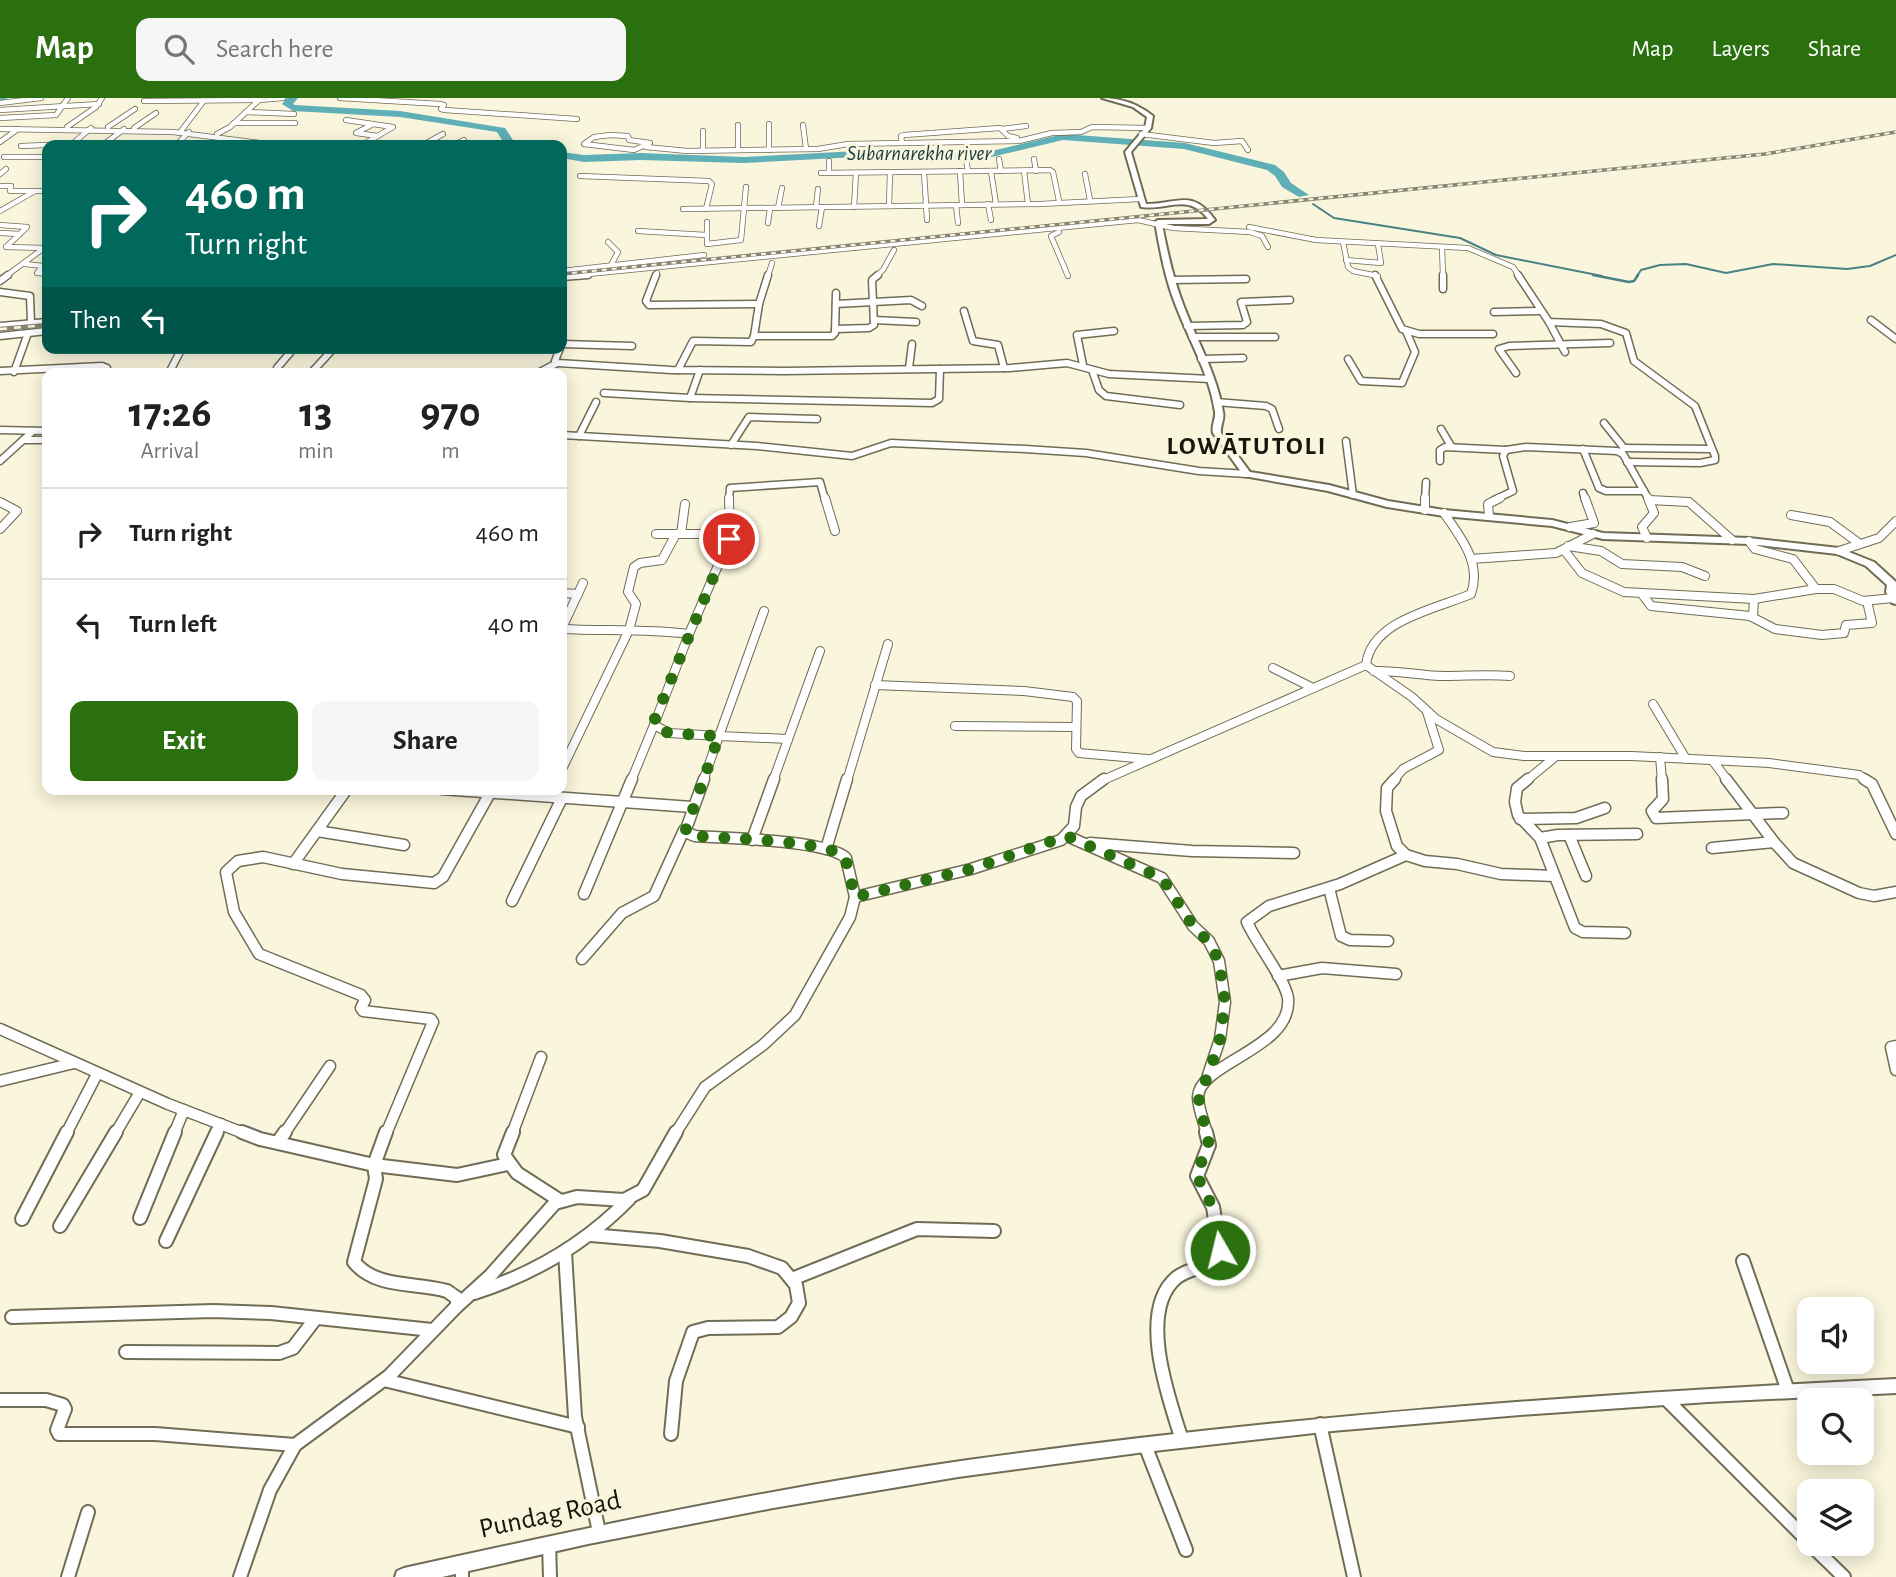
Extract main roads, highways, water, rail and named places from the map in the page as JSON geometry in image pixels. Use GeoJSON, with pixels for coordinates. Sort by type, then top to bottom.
{"type":"FeatureCollection","features":[{"type":"Feature","properties":{"kind":"waterway","name":"Subarnarekha river"},"geometry":{"type":"LineString","coordinates":[[293,98],[287,104],[293,108],[400,114],[455,124],[481,125],[501,130],[507,140]]}},
{"type":"Feature","properties":{"kind":"waterway","name":"Subarnarekha river"},"geometry":{"type":"LineString","coordinates":[[567,156],[595,159],[641,157],[744,160],[935,151],[939,155],[951,157],[983,156],[1063,137],[1185,146],[1271,167],[1280,174],[1286,185],[1303,195]]}},
{"type":"Feature","properties":{"kind":"waterway"},"geometry":{"type":"LineString","coordinates":[[1313,204],[1334,218],[1460,238],[1496,255],[1602,276]]}},
{"type":"Feature","properties":{"kind":"waterway"},"geometry":{"type":"LineString","coordinates":[[1637,276],[1641,270],[1660,265],[1686,264],[1726,273],[1773,264],[1847,269],[1870,266],[1896,255]]}},
{"type":"Feature","properties":{"kind":"waterway"},"geometry":{"type":"LineString","coordinates":[[1593,275],[1629,282],[1634,281],[1638,275]]}},
{"type":"Feature","properties":{"kind":"railway"},"geometry":{"type":"LineString","coordinates":[[567,274],[1765,154],[1896,132]]}},
{"type":"Feature","properties":{"kind":"railway"},"geometry":{"type":"LineString","coordinates":[[0,329],[42,325]]}},
{"type":"Feature","properties":{"kind":"district","name":"LOWĀTUTOLI"},"geometry":{"type":"Point","coordinates":[1247,446]}}]}
